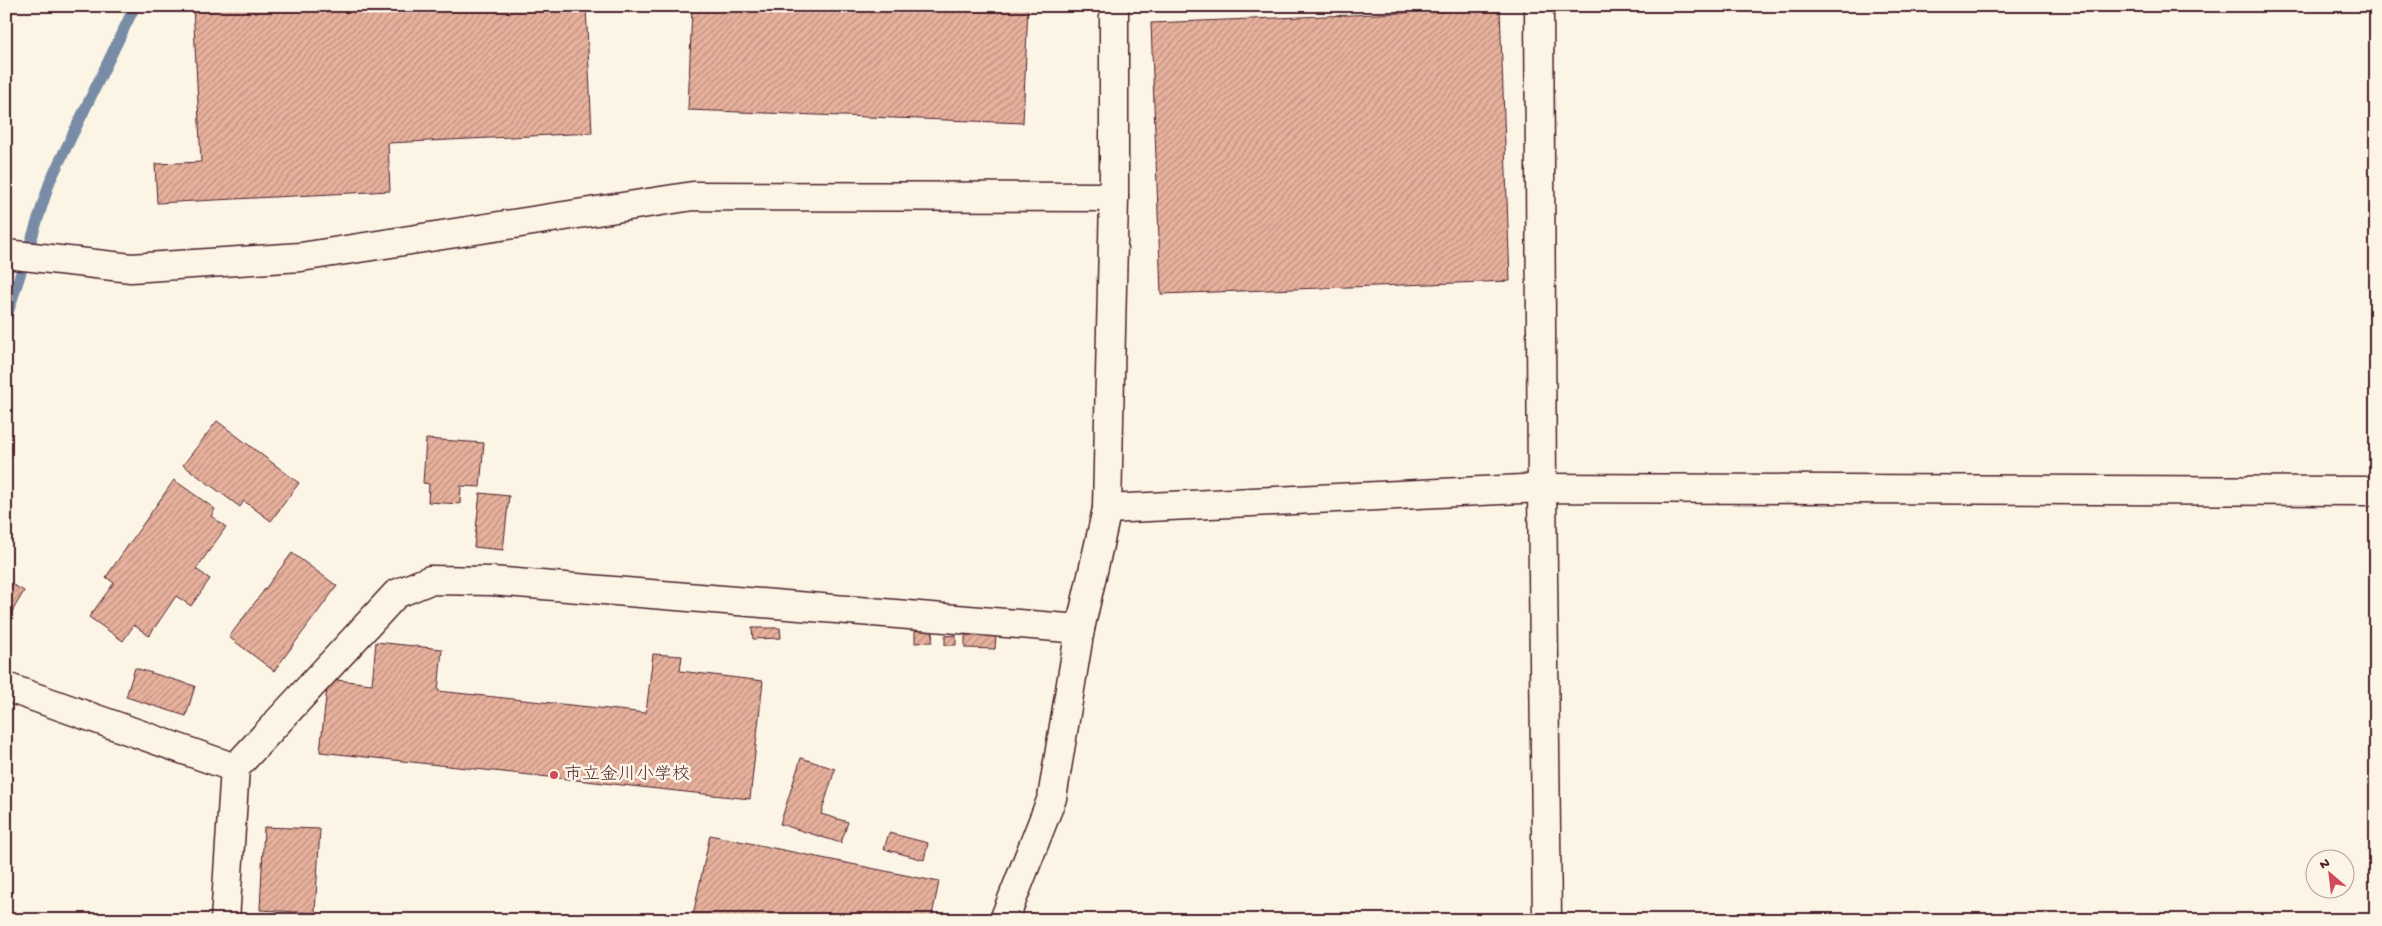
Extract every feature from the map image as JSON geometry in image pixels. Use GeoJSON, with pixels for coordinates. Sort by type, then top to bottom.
{"type":"FeatureCollection","features":[{"type":"Feature","properties":{"kind":"street"},"geometry":{"type":"LineString","coordinates":[[1004,920],[1052,798],[1080,629],[1107,509],[1114,197],[1114,6]]}},
{"type":"Feature","properties":{"kind":"street"},"geometry":{"type":"LineString","coordinates":[[1539,6],[1547,920]]}},
{"type":"Feature","properties":{"kind":"street"},"geometry":{"type":"LineString","coordinates":[[6,254],[131,268],[302,256],[693,196],[1114,197]]}},
{"type":"Feature","properties":{"kind":"street"},"geometry":{"type":"LineString","coordinates":[[1107,509],[1542,488],[2376,491]]}},
{"type":"Feature","properties":{"kind":"street"},"geometry":{"type":"LineString","coordinates":[[225,920],[235,768],[396,594],[430,580],[492,581],[1080,629]]}},
{"type":"Feature","properties":{"kind":"street"},"geometry":{"type":"LineString","coordinates":[[6,687],[235,768]]}},
{"type":"Feature","properties":{"kind":"building"},"geometry":{"type":"Polygon","coordinates":[[[193,6],[586,6],[592,133],[388,143],[390,191],[157,203],[155,164],[201,162],[193,6]]]}},
{"type":"Feature","properties":{"kind":"building"},"geometry":{"type":"Polygon","coordinates":[[[692,6],[1028,6],[1023,123],[688,110],[692,6]]]}},
{"type":"Feature","properties":{"kind":"building"},"geometry":{"type":"Polygon","coordinates":[[[1500,9],[1510,281],[1161,294],[1151,23],[1500,9]]]}},
{"type":"Feature","properties":{"kind":"building"},"geometry":{"type":"Polygon","coordinates":[[[217,421],[299,483],[271,521],[244,501],[240,507],[183,465],[217,421]]]}},
{"type":"Feature","properties":{"kind":"building"},"geometry":{"type":"Polygon","coordinates":[[[426,439],[484,443],[480,487],[461,486],[460,504],[428,502],[429,484],[423,483],[426,439]]]}},
{"type":"Feature","properties":{"kind":"building"},"geometry":{"type":"Polygon","coordinates":[[[174,480],[215,509],[211,516],[226,527],[196,569],[210,579],[191,606],[176,596],[149,636],[134,625],[123,641],[89,617],[114,583],[106,577],[174,480]]]}},
{"type":"Feature","properties":{"kind":"building"},"geometry":{"type":"Polygon","coordinates":[[[480,493],[509,496],[503,550],[474,547],[480,493]]]}},
{"type":"Feature","properties":{"kind":"building"},"geometry":{"type":"Polygon","coordinates":[[[292,553],[337,586],[274,671],[229,637],[292,553]]]}},
{"type":"Feature","properties":{"kind":"building"},"geometry":{"type":"Polygon","coordinates":[[[6,581],[24,591],[6,622],[6,581]]]}},
{"type":"Feature","properties":{"kind":"building"},"geometry":{"type":"Polygon","coordinates":[[[752,628],[780,628],[781,638],[753,639],[752,628]]]}},
{"type":"Feature","properties":{"kind":"building"},"geometry":{"type":"Polygon","coordinates":[[[915,629],[933,630],[932,642],[915,643],[915,629]]]}},
{"type":"Feature","properties":{"kind":"building"},"geometry":{"type":"Polygon","coordinates":[[[956,635],[956,645],[945,645],[945,636],[956,635]]]}},
{"type":"Feature","properties":{"kind":"building"},"geometry":{"type":"Polygon","coordinates":[[[965,635],[996,635],[995,649],[965,648],[965,635]]]}},
{"type":"Feature","properties":{"kind":"building"},"geometry":{"type":"Polygon","coordinates":[[[376,642],[442,649],[438,691],[646,713],[653,654],[682,656],[680,671],[763,681],[750,799],[320,752],[328,679],[372,684],[376,642]]]}},
{"type":"Feature","properties":{"kind":"building"},"geometry":{"type":"Polygon","coordinates":[[[135,668],[195,686],[186,716],[126,697],[135,668]]]}},
{"type":"Feature","properties":{"kind":"building"},"geometry":{"type":"Polygon","coordinates":[[[801,758],[835,769],[821,814],[848,822],[841,843],[780,824],[801,758]]]}},
{"type":"Feature","properties":{"kind":"building"},"geometry":{"type":"Polygon","coordinates":[[[264,827],[320,829],[315,913],[260,910],[264,827]]]}},
{"type":"Feature","properties":{"kind":"building"},"geometry":{"type":"Polygon","coordinates":[[[889,833],[928,843],[924,860],[884,849],[889,833]]]}},
{"type":"Feature","properties":{"kind":"building"},"geometry":{"type":"Polygon","coordinates":[[[710,835],[939,882],[931,920],[692,920],[710,835]]]}},
{"type":"Feature","properties":{"kind":"waterway"},"geometry":{"type":"LineString","coordinates":[[6,319],[50,181],[135,6]]}},
{"type":"Feature","properties":{"kind":"place","name":"市立金川小学校"},"geometry":{"type":"Point","coordinates":[554,775]}}]}
